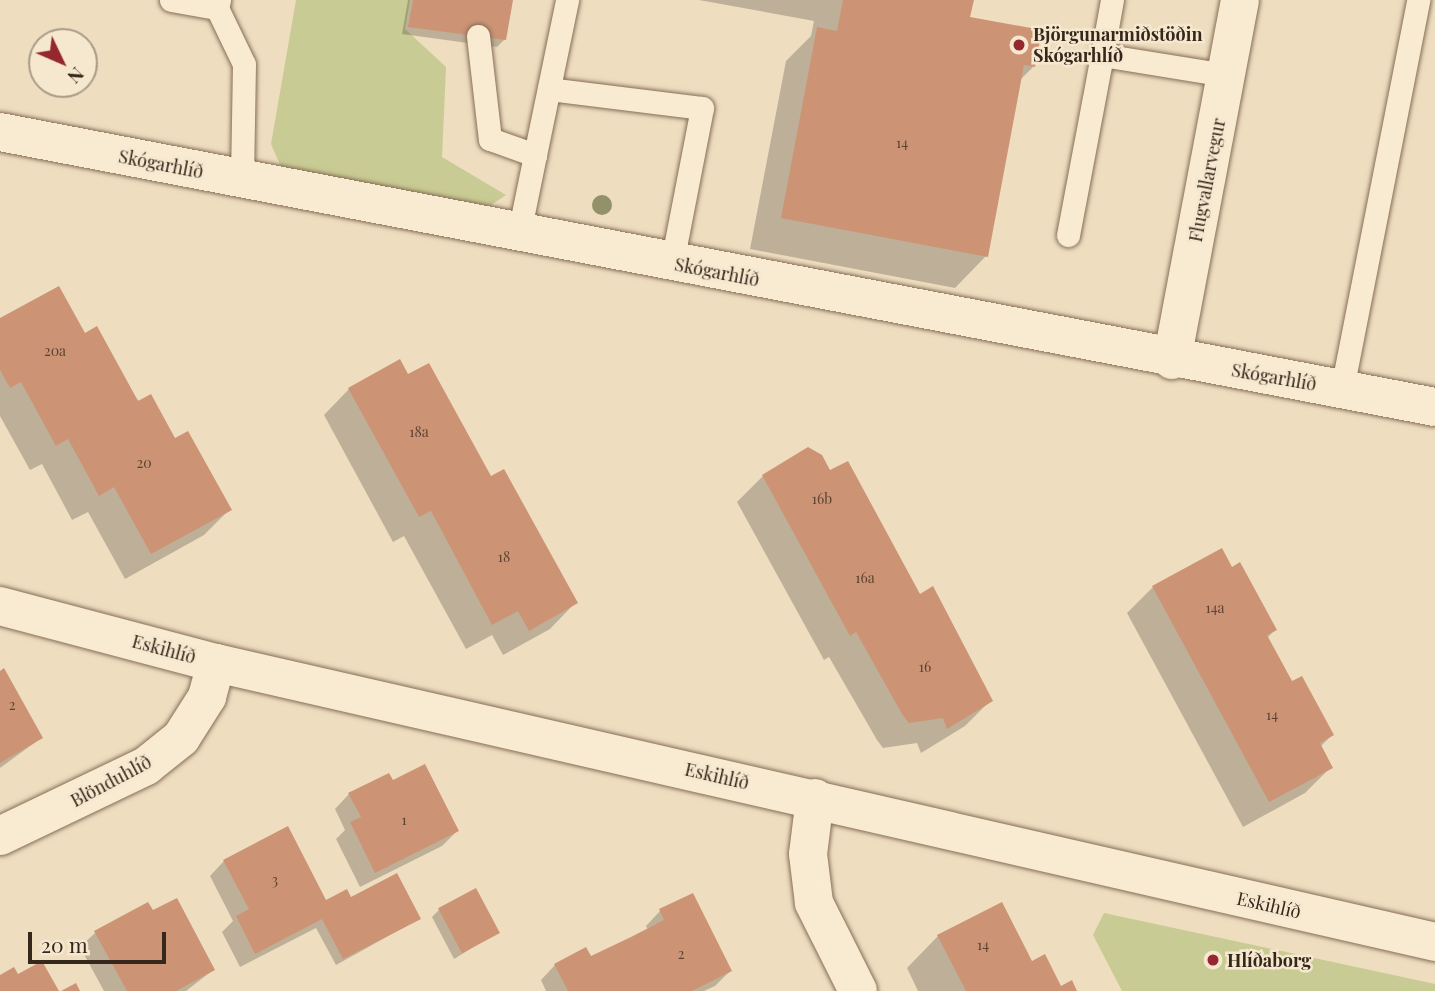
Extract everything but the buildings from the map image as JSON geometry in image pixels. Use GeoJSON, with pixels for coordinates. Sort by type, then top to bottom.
{"type":"FeatureCollection","features":[{"type":"Feature","properties":{"kind":"street","name":"Flugvallarvegur"},"geometry":{"type":"LineString","coordinates":[[1172,360],[1240,0]]}},
{"type":"Feature","properties":{"kind":"street","name":"Skógarhlíð"},"geometry":{"type":"LineString","coordinates":[[0,132],[1172,360],[1435,407]]}},
{"type":"Feature","properties":{"kind":"street","name":"Eskihlíð"},"geometry":{"type":"LineString","coordinates":[[0,606],[216,663],[1435,942]]}},
{"type":"Feature","properties":{"kind":"street","name":"Blönduhlíð"},"geometry":{"type":"LineString","coordinates":[[0,836],[146,766],[181,738],[207,697],[216,663]]}},
{"type":"Feature","properties":{"kind":"street"},"geometry":{"type":"LineString","coordinates":[[815,798],[808,854],[814,904],[845,987]]}},
{"type":"Feature","properties":{"kind":"lane"},"geometry":{"type":"LineString","coordinates":[[171,0],[218,4],[244,64],[242,179]]}},
{"type":"Feature","properties":{"kind":"lane"},"geometry":{"type":"LineString","coordinates":[[519,233],[567,0]]}},
{"type":"Feature","properties":{"kind":"lane"},"geometry":{"type":"LineString","coordinates":[[1068,235],[1112,0]]}},
{"type":"Feature","properties":{"kind":"lane"},"geometry":{"type":"LineString","coordinates":[[1342,389],[1418,0]]}},
{"type":"Feature","properties":{"kind":"lane"},"geometry":{"type":"LineString","coordinates":[[478,36],[489,139],[535,155]]}},
{"type":"Feature","properties":{"kind":"lane"},"geometry":{"type":"LineString","coordinates":[[1102,55],[1227,75]]}},
{"type":"Feature","properties":{"kind":"lane"},"geometry":{"type":"LineString","coordinates":[[549,89],[702,108],[672,263]]}},
{"type":"Feature","properties":{"kind":"green space"},"geometry":{"type":"Polygon","coordinates":[[[296,0],[410,0],[405,29],[446,67],[442,157],[506,195],[463,224],[281,167],[271,144],[296,0]]]}},
{"type":"Feature","properties":{"kind":"green space","name":"Hlíðaborg"},"geometry":{"type":"Polygon","coordinates":[[[1104,913],[1435,984],[1435,991],[1122,991],[1093,935],[1104,913]]]}},
{"type":"Feature","properties":{"kind":"place","name":"Björgunarmiðstöðin Skógarhlíð"},"geometry":{"type":"Point","coordinates":[1019,45]}},
{"type":"Feature","properties":{"kind":"place","name":"Hlíðaborg"},"geometry":{"type":"Point","coordinates":[1213,960]}}]}
